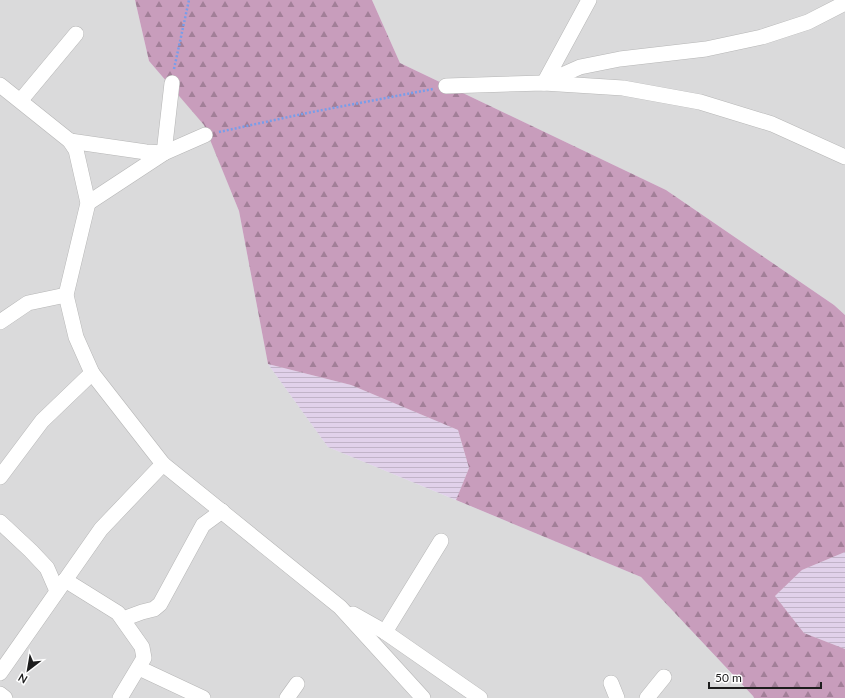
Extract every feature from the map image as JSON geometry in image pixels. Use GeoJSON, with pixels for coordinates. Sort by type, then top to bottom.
{"type":"FeatureCollection","features":[{"type":"Feature","properties":{"kind":"street"},"geometry":{"type":"LineString","coordinates":[[544,83],[589,0]]}},
{"type":"Feature","properties":{"kind":"street"},"geometry":{"type":"LineString","coordinates":[[544,83],[580,67],[620,59],[706,49],[762,37],[808,22],[845,3]]}},
{"type":"Feature","properties":{"kind":"street"},"geometry":{"type":"LineString","coordinates":[[21,100],[76,34]]}},
{"type":"Feature","properties":{"kind":"street"},"geometry":{"type":"LineString","coordinates":[[446,86],[544,83],[623,88],[700,102],[772,124],[845,157]]}},
{"type":"Feature","properties":{"kind":"street"},"geometry":{"type":"LineString","coordinates":[[164,153],[172,84]]}},
{"type":"Feature","properties":{"kind":"street"},"geometry":{"type":"LineString","coordinates":[[0,85],[70,140],[76,150],[88,204],[66,295],[76,337],[92,372],[163,464],[340,607],[423,698]]}},
{"type":"Feature","properties":{"kind":"street"},"geometry":{"type":"LineString","coordinates":[[88,204],[164,153],[206,135]]}},
{"type":"Feature","properties":{"kind":"street"},"geometry":{"type":"LineString","coordinates":[[70,140],[146,152],[164,153]]}},
{"type":"Feature","properties":{"kind":"street"},"geometry":{"type":"LineString","coordinates":[[0,321],[28,303],[66,295]]}},
{"type":"Feature","properties":{"kind":"street"},"geometry":{"type":"LineString","coordinates":[[0,477],[42,421],[92,372]]}},
{"type":"Feature","properties":{"kind":"street"},"geometry":{"type":"LineString","coordinates":[[0,673],[101,530],[163,464]]}},
{"type":"Feature","properties":{"kind":"street"},"geometry":{"type":"LineString","coordinates":[[123,619],[154,609],[160,604],[203,525],[222,511]]}},
{"type":"Feature","properties":{"kind":"street"},"geometry":{"type":"LineString","coordinates":[[0,522],[47,568],[61,586],[118,613],[123,619],[142,647],[144,658],[120,698]]}},
{"type":"Feature","properties":{"kind":"street"},"geometry":{"type":"LineString","coordinates":[[385,632],[441,540]]}},
{"type":"Feature","properties":{"kind":"street"},"geometry":{"type":"LineString","coordinates":[[340,607],[385,632],[480,698]]}},
{"type":"Feature","properties":{"kind":"street"},"geometry":{"type":"LineString","coordinates":[[139,668],[203,698]]}},
{"type":"Feature","properties":{"kind":"street"},"geometry":{"type":"LineString","coordinates":[[647,698],[664,677]]}},
{"type":"Feature","properties":{"kind":"street"},"geometry":{"type":"LineString","coordinates":[[611,683],[616,698]]}},
{"type":"Feature","properties":{"kind":"street"},"geometry":{"type":"LineString","coordinates":[[287,698],[297,684]]}},
{"type":"Feature","properties":{"kind":"street"},"geometry":{"type":"LineString","coordinates":[[0,694],[5,698]]}},
{"type":"Feature","properties":{"kind":"path"},"geometry":{"type":"LineString","coordinates":[[172,84],[188,0]]}},
{"type":"Feature","properties":{"kind":"path"},"geometry":{"type":"LineString","coordinates":[[206,135],[307,113],[446,86]]}},
{"type":"Feature","properties":{"kind":"shaded area"},"geometry":{"type":"Polygon","coordinates":[[[0,0],[135,0],[149,61],[204,124],[239,211],[268,364],[328,447],[641,577],[754,698],[0,698],[0,0]]]}},
{"type":"Feature","properties":{"kind":"shaded area"},"geometry":{"type":"Polygon","coordinates":[[[372,0],[845,0],[845,315],[834,305],[666,190],[400,63],[372,0]]]}},
{"type":"Feature","properties":{"kind":"shaded area"},"geometry":{"type":"Polygon","coordinates":[[[268,364],[351,385],[458,430],[469,468],[456,500],[328,447],[268,364]]]}},
{"type":"Feature","properties":{"kind":"shaded area"},"geometry":{"type":"Polygon","coordinates":[[[845,552],[845,649],[804,633],[775,596],[802,570],[845,552]]]}},
{"type":"Feature","properties":{"kind":"green space"},"geometry":{"type":"Polygon","coordinates":[[[135,0],[372,0],[400,63],[666,190],[834,305],[845,315],[845,552],[802,570],[775,596],[804,633],[845,649],[845,698],[754,698],[641,577],[456,500],[469,468],[458,430],[351,385],[268,364],[239,211],[204,125],[149,61],[135,0]]]}}]}
